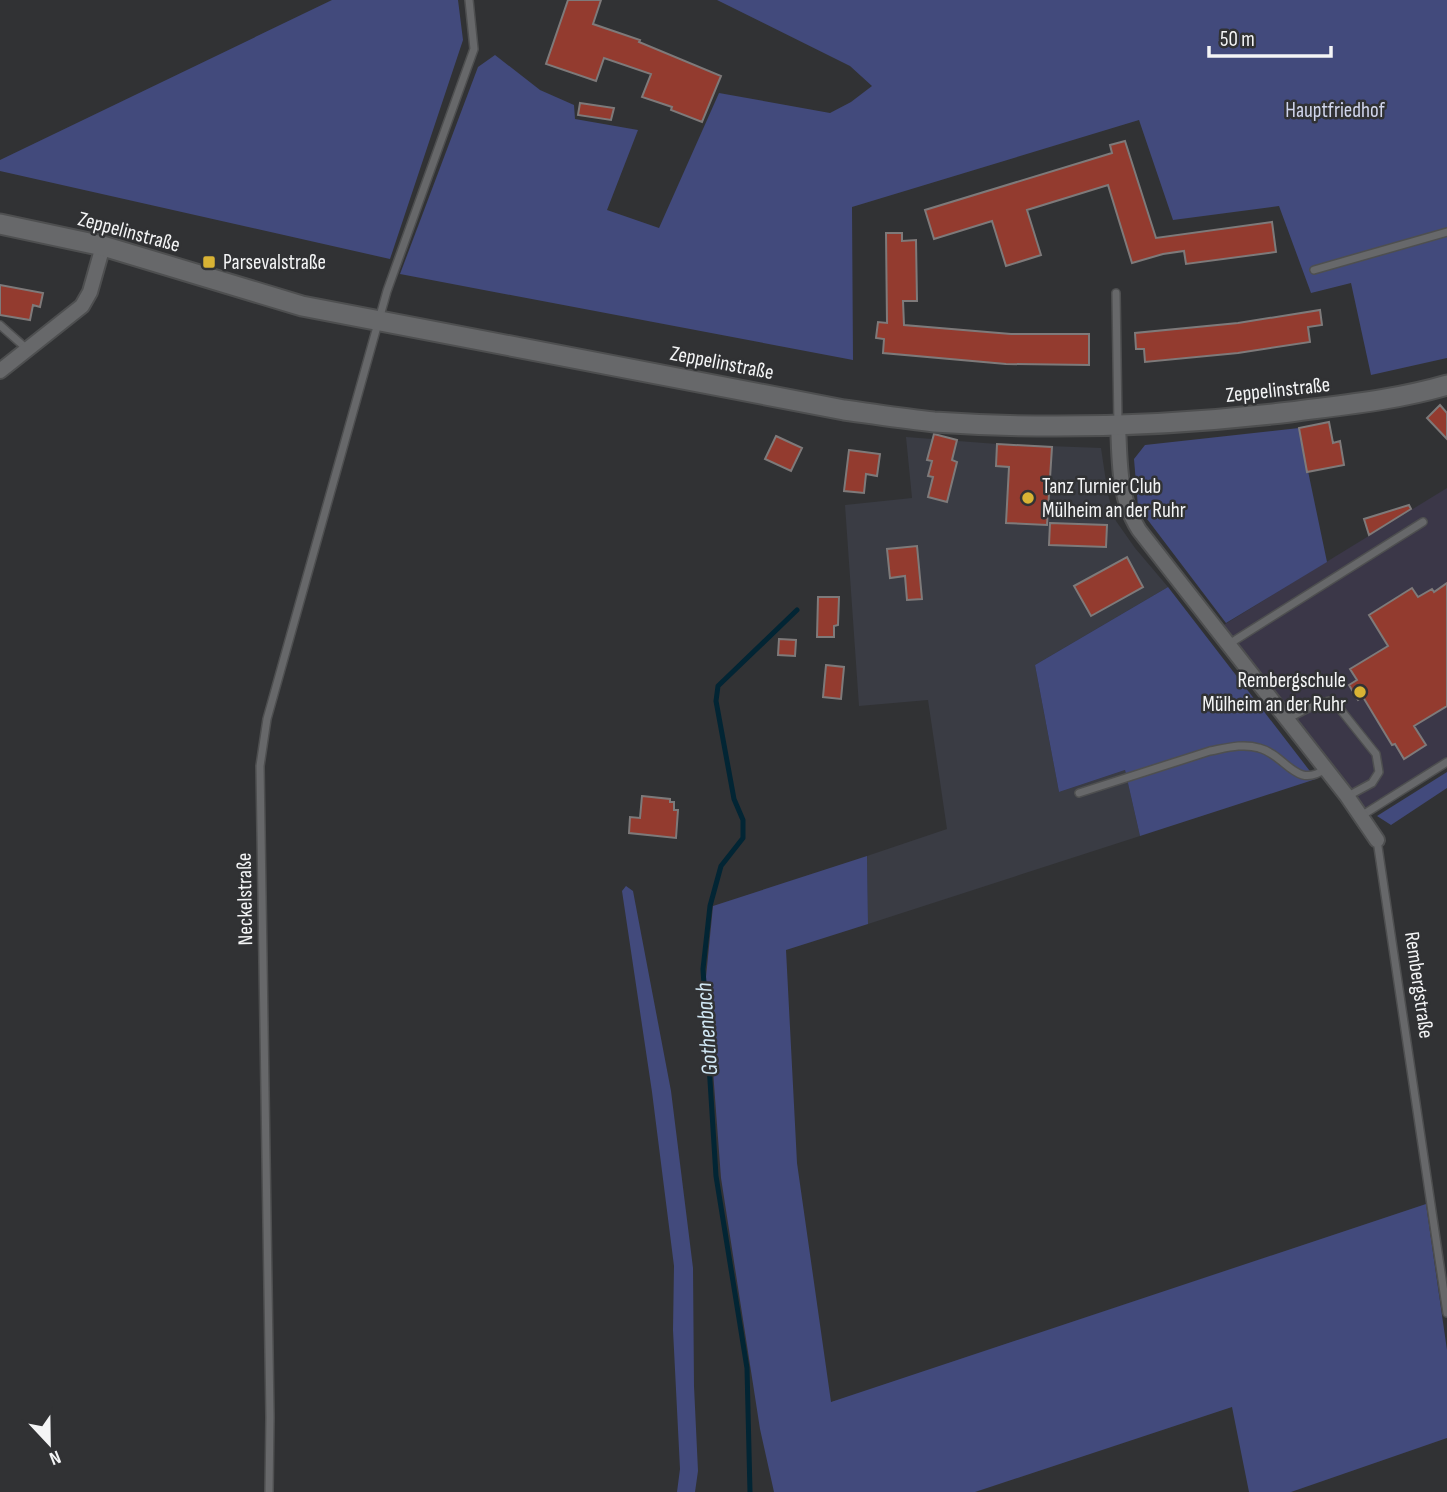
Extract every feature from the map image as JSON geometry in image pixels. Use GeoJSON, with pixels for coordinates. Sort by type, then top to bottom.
{"type":"FeatureCollection","features":[{"type":"Feature","properties":{"kind":"main road","name":"Zeppelinstraße"},"geometry":{"type":"LineString","coordinates":[[0,224],[103,246],[302,306],[844,410],[932,421],[1021,426],[1118,425],[1234,418],[1343,405],[1427,391],[1447,385]]}},
{"type":"Feature","properties":{"kind":"street"},"geometry":{"type":"LineString","coordinates":[[0,371],[82,306],[90,292],[103,246]]}},
{"type":"Feature","properties":{"kind":"street","name":"Rembergstraße"},"geometry":{"type":"LineString","coordinates":[[1118,425],[1121,486],[1128,513],[1347,796],[1377,840]]}},
{"type":"Feature","properties":{"kind":"lane","name":"Neckelstraße"},"geometry":{"type":"LineString","coordinates":[[269,1492],[269,1309],[260,766],[267,719],[398,258],[474,49],[469,0]]}},
{"type":"Feature","properties":{"kind":"lane"},"geometry":{"type":"LineString","coordinates":[[1314,270],[1447,232]]}},
{"type":"Feature","properties":{"kind":"lane"},"geometry":{"type":"LineString","coordinates":[[1116,293],[1118,425]]}},
{"type":"Feature","properties":{"kind":"lane"},"geometry":{"type":"LineString","coordinates":[[0,326],[27,349]]}},
{"type":"Feature","properties":{"kind":"lane"},"geometry":{"type":"LineString","coordinates":[[1229,643],[1423,522]]}},
{"type":"Feature","properties":{"kind":"lane"},"geometry":{"type":"LineString","coordinates":[[1287,719],[1329,701],[1340,709],[1376,754],[1379,772],[1372,783],[1347,796]]}},
{"type":"Feature","properties":{"kind":"lane"},"geometry":{"type":"LineString","coordinates":[[1079,793],[1210,751],[1232,747],[1265,749],[1302,775],[1311,777],[1325,769]]}},
{"type":"Feature","properties":{"kind":"lane"},"geometry":{"type":"LineString","coordinates":[[1360,817],[1447,762]]}},
{"type":"Feature","properties":{"kind":"lane","name":"Rembergstraße"},"geometry":{"type":"LineString","coordinates":[[1377,840],[1447,1313]]}},
{"type":"Feature","properties":{"kind":"shaded area"},"geometry":{"type":"Polygon","coordinates":[[[906,437],[1101,448],[1108,495],[1116,521],[1168,587],[1035,665],[1059,792],[1125,770],[1140,836],[868,924],[867,856],[947,829],[928,700],[859,706],[845,505],[912,498],[906,437]]]}},
{"type":"Feature","properties":{"kind":"shaded area","name":"Rembergschule Mülheim an der Ruhr"},"geometry":{"type":"Polygon","coordinates":[[[1447,488],[1447,758],[1363,809],[1222,626],[1447,488]]]}},
{"type":"Feature","properties":{"kind":"green space"},"geometry":{"type":"Polygon","coordinates":[[[332,0],[458,0],[463,40],[390,259],[0,171],[0,160],[332,0]]]}},
{"type":"Feature","properties":{"kind":"green space","name":"Hauptfriedhof"},"geometry":{"type":"Polygon","coordinates":[[[717,0],[1447,0],[1447,358],[1371,375],[1351,283],[1311,293],[1279,206],[1173,220],[1139,120],[852,207],[853,360],[400,274],[478,67],[495,55],[540,90],[574,105],[575,119],[638,130],[607,210],[659,228],[719,93],[830,113],[851,102],[872,86],[850,66],[717,0]]]}},
{"type":"Feature","properties":{"kind":"green space"},"geometry":{"type":"Polygon","coordinates":[[[1299,428],[1327,562],[1226,623],[1138,507],[1134,459],[1145,445],[1299,428]]]}},
{"type":"Feature","properties":{"kind":"green space"},"geometry":{"type":"Polygon","coordinates":[[[1168,587],[1316,779],[1140,836],[1125,770],[1059,792],[1035,665],[1168,587]]]}},
{"type":"Feature","properties":{"kind":"green space"},"geometry":{"type":"Polygon","coordinates":[[[1447,772],[1447,788],[1391,825],[1377,816],[1447,772]]]}},
{"type":"Feature","properties":{"kind":"green space"},"geometry":{"type":"Polygon","coordinates":[[[867,856],[868,924],[786,950],[797,1163],[831,1402],[1426,1204],[1447,1350],[1447,1438],[1291,1492],[1249,1492],[1232,1407],[975,1492],[774,1492],[760,1429],[721,1178],[706,977],[713,906],[867,856]]]}},
{"type":"Feature","properties":{"kind":"green space"},"geometry":{"type":"Polygon","coordinates":[[[626,886],[633,891],[671,1091],[693,1268],[698,1471],[695,1492],[677,1492],[680,1469],[673,1330],[674,1266],[652,1092],[622,891],[626,886]]]}},
{"type":"Feature","properties":{"kind":"building"},"geometry":{"type":"Polygon","coordinates":[[[568,0],[601,0],[593,24],[640,40],[639,42],[721,76],[702,122],[671,110],[672,107],[642,97],[651,74],[604,58],[596,81],[546,64],[568,0]]]}},
{"type":"Feature","properties":{"kind":"building"},"geometry":{"type":"Polygon","coordinates":[[[580,103],[614,108],[611,120],[578,115],[580,103]]]}},
{"type":"Feature","properties":{"kind":"building"},"geometry":{"type":"Polygon","coordinates":[[[1125,141],[1156,238],[1272,222],[1276,252],[1186,264],[1184,251],[1132,263],[1108,185],[1027,210],[1041,255],[1006,266],[992,221],[934,239],[925,210],[1112,153],[1110,145],[1125,141]]]}},
{"type":"Feature","properties":{"kind":"building"},"geometry":{"type":"Polygon","coordinates":[[[886,233],[902,233],[902,241],[916,240],[917,301],[903,301],[904,325],[1011,334],[1089,334],[1089,365],[1006,364],[883,353],[884,339],[876,338],[878,322],[887,323],[886,233]]]}},
{"type":"Feature","properties":{"kind":"building"},"geometry":{"type":"Polygon","coordinates":[[[0,285],[43,293],[40,307],[33,305],[30,320],[0,315],[0,285]]]}},
{"type":"Feature","properties":{"kind":"building"},"geometry":{"type":"Polygon","coordinates":[[[1320,310],[1322,325],[1308,327],[1310,342],[1238,353],[1145,362],[1144,349],[1136,349],[1135,333],[1238,323],[1320,310]]]}},
{"type":"Feature","properties":{"kind":"building"},"geometry":{"type":"Polygon","coordinates":[[[1440,405],[1447,413],[1447,439],[1427,418],[1440,405]]]}},
{"type":"Feature","properties":{"kind":"building"},"geometry":{"type":"Polygon","coordinates":[[[1329,422],[1333,443],[1340,441],[1344,465],[1307,472],[1299,428],[1329,422]]]}},
{"type":"Feature","properties":{"kind":"building"},"geometry":{"type":"Polygon","coordinates":[[[934,434],[957,440],[952,460],[957,462],[947,502],[928,497],[933,477],[928,476],[932,461],[927,460],[934,434]]]}},
{"type":"Feature","properties":{"kind":"building"},"geometry":{"type":"Polygon","coordinates":[[[776,436],[802,448],[791,471],[765,459],[776,436]]]}},
{"type":"Feature","properties":{"kind":"building","name":"Tanz Turnier Club Mülheim an der Ruhr"},"geometry":{"type":"Polygon","coordinates":[[[997,444],[1052,447],[1047,525],[1006,523],[1009,467],[996,466],[997,444]]]}},
{"type":"Feature","properties":{"kind":"building"},"geometry":{"type":"Polygon","coordinates":[[[849,450],[880,454],[877,476],[866,474],[864,493],[844,491],[849,450]]]}},
{"type":"Feature","properties":{"kind":"building"},"geometry":{"type":"Polygon","coordinates":[[[1409,505],[1411,509],[1369,535],[1364,519],[1409,505]]]}},
{"type":"Feature","properties":{"kind":"building"},"geometry":{"type":"Polygon","coordinates":[[[1050,523],[1107,525],[1106,547],[1049,545],[1050,523]]]}},
{"type":"Feature","properties":{"kind":"building"},"geometry":{"type":"Polygon","coordinates":[[[917,546],[922,599],[907,600],[905,576],[890,578],[887,549],[917,546]]]}},
{"type":"Feature","properties":{"kind":"building"},"geometry":{"type":"Polygon","coordinates":[[[1127,557],[1143,587],[1091,616],[1074,586],[1127,557]]]}},
{"type":"Feature","properties":{"kind":"building"},"geometry":{"type":"Polygon","coordinates":[[[1447,583],[1447,706],[1414,726],[1426,745],[1404,759],[1395,744],[1392,745],[1363,697],[1358,700],[1349,685],[1357,680],[1350,669],[1388,646],[1369,615],[1412,588],[1418,597],[1432,589],[1434,592],[1447,583]]]}},
{"type":"Feature","properties":{"kind":"building"},"geometry":{"type":"Polygon","coordinates":[[[818,597],[839,597],[838,625],[834,626],[834,637],[817,637],[818,597]]]}},
{"type":"Feature","properties":{"kind":"building"},"geometry":{"type":"Polygon","coordinates":[[[779,639],[796,640],[795,656],[778,655],[779,639]]]}},
{"type":"Feature","properties":{"kind":"building"},"geometry":{"type":"Polygon","coordinates":[[[826,665],[844,667],[841,699],[823,697],[826,665]]]}},
{"type":"Feature","properties":{"kind":"building"},"geometry":{"type":"Polygon","coordinates":[[[642,796],[670,799],[670,802],[674,802],[674,810],[678,810],[676,838],[629,833],[630,817],[640,818],[642,796]]]}},
{"type":"Feature","properties":{"kind":"waterway","name":"Gothenbach"},"geometry":{"type":"LineString","coordinates":[[750,1492],[747,1368],[716,1176],[703,969],[710,906],[721,866],[743,838],[743,820],[734,799],[716,701],[718,686],[797,610]]}},
{"type":"Feature","properties":{"kind":"place","name":"Parsevalstraße"},"geometry":{"type":"Point","coordinates":[209,262]}},
{"type":"Feature","properties":{"kind":"place","name":"Tanz Turnier Club Mülheim an der Ruhr"},"geometry":{"type":"Point","coordinates":[1028,498]}},
{"type":"Feature","properties":{"kind":"place","name":"Rembergschule Mülheim an der Ruhr"},"geometry":{"type":"Point","coordinates":[1360,692]}}]}
